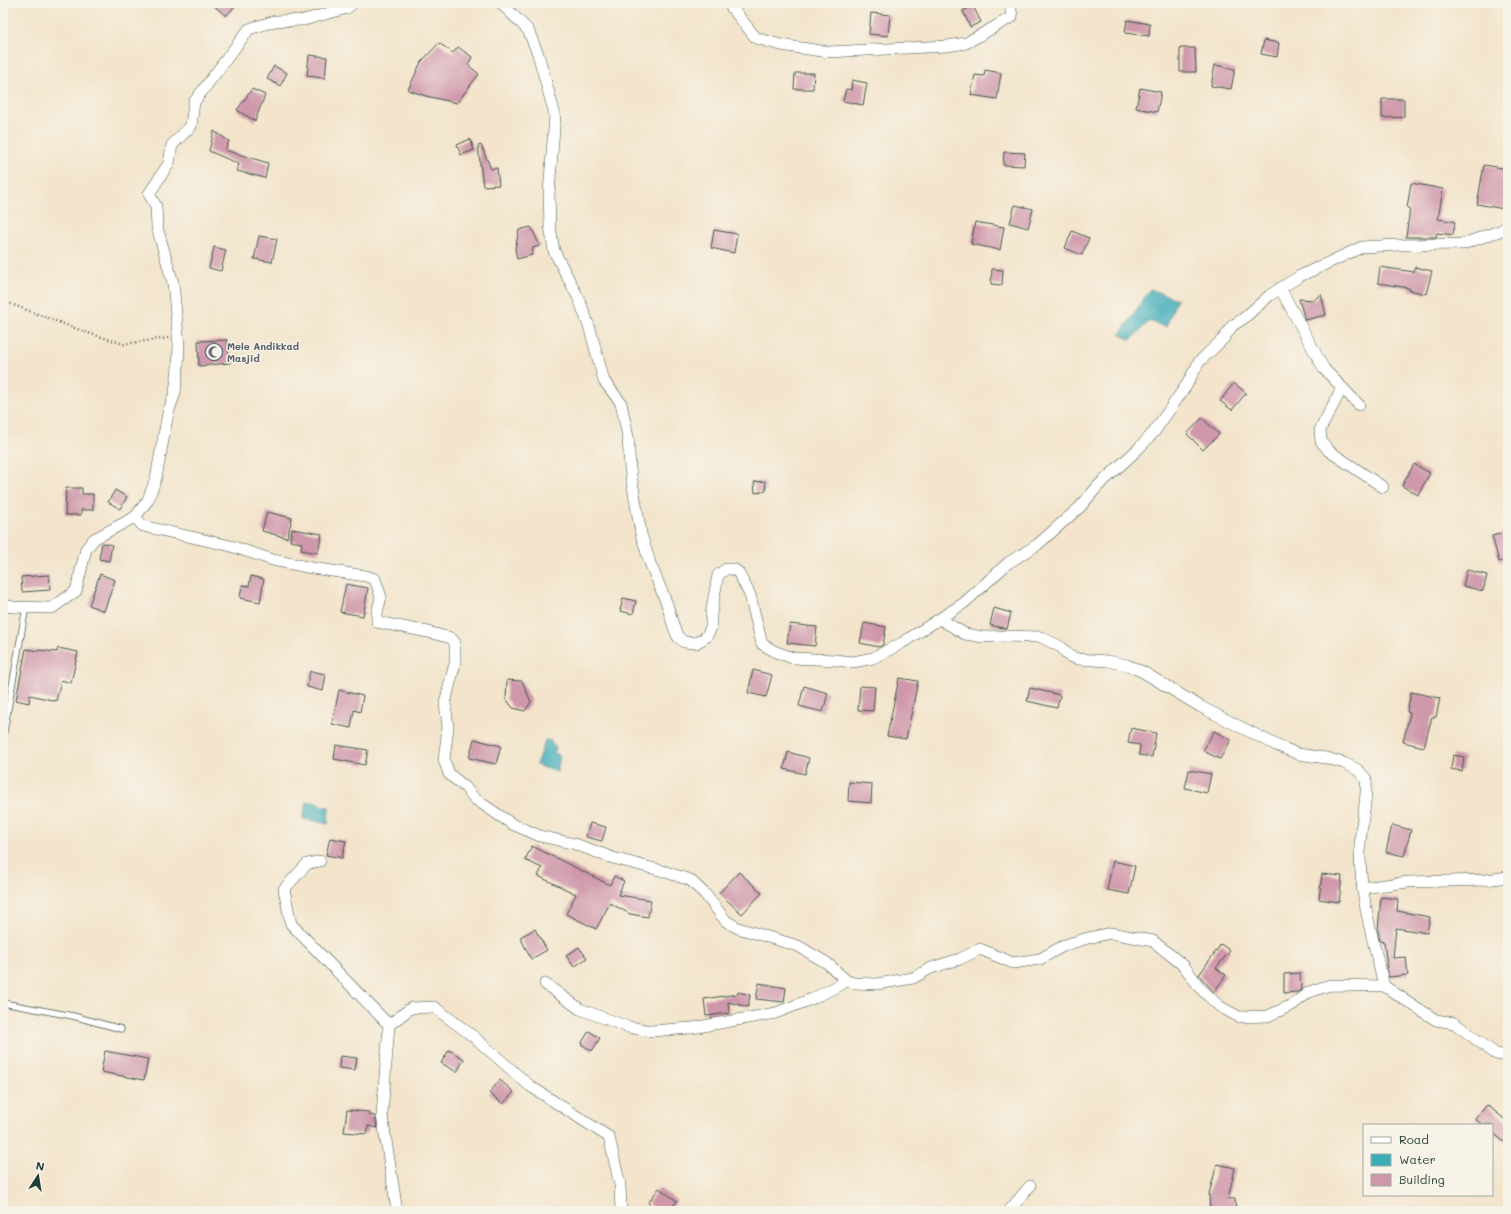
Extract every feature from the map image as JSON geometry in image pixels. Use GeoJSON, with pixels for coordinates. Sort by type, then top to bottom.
{"type":"FeatureCollection","features":[{"type":"Feature","properties":{"kind":"street"},"geometry":{"type":"LineString","coordinates":[[3,605],[52,608],[76,591],[86,549],[94,539],[135,517],[148,500],[156,478],[168,413],[174,393],[178,366],[178,336],[173,283],[157,227],[156,206],[149,194],[169,163],[172,146],[191,126],[194,102],[249,29],[275,21],[304,20],[347,8],[353,3]]}},
{"type":"Feature","properties":{"kind":"street"},"geometry":{"type":"LineString","coordinates":[[501,3],[528,30],[538,54],[555,115],[549,193],[550,226],[554,251],[579,299],[590,329],[604,381],[621,403],[628,437],[630,469],[642,534],[650,563],[674,628],[678,637],[684,642],[696,643],[706,636],[711,628],[714,592],[718,575],[726,569],[732,569],[738,572],[750,595],[762,644],[776,652],[793,658],[853,662],[873,658],[902,643],[964,603],[1008,563],[1037,545],[1080,507],[1098,486],[1154,432],[1186,386],[1199,362],[1224,338],[1232,326],[1280,288],[1325,264],[1362,247],[1463,244],[1478,240],[1502,230],[1508,225]]}},
{"type":"Feature","properties":{"kind":"street"},"geometry":{"type":"LineString","coordinates":[[728,3],[756,38],[781,45],[828,52],[947,46],[966,43],[1012,17],[1010,3]]}},
{"type":"Feature","properties":{"kind":"street"},"geometry":{"type":"LineString","coordinates":[[1280,288],[1324,369],[1359,405]]}},
{"type":"Feature","properties":{"kind":"street"},"geometry":{"type":"LineString","coordinates":[[1342,388],[1320,430],[1321,441],[1329,451],[1383,487]]}},
{"type":"Feature","properties":{"kind":"street"},"geometry":{"type":"LineString","coordinates":[[135,517],[143,526],[231,546],[273,560],[312,568],[366,576],[374,579],[381,597],[377,613],[377,622],[443,636],[450,638],[455,643],[455,663],[444,703],[448,727],[444,760],[448,774],[465,787],[475,800],[512,824],[540,836],[575,844],[613,858],[663,871],[690,880],[706,894],[726,921],[738,928],[798,946],[827,963],[847,981]]}},
{"type":"Feature","properties":{"kind":"street"},"geometry":{"type":"LineString","coordinates":[[940,619],[964,634],[983,637],[1041,637],[1061,647],[1069,656],[1078,659],[1127,664],[1201,707],[1276,745],[1298,754],[1326,758],[1344,763],[1358,770],[1366,779],[1367,791],[1360,844],[1362,888],[1384,986]]}},
{"type":"Feature","properties":{"kind":"street"},"geometry":{"type":"LineString","coordinates":[[320,861],[307,864],[284,889],[291,924],[389,1025]]}},
{"type":"Feature","properties":{"kind":"street"},"geometry":{"type":"LineString","coordinates":[[1362,888],[1408,882],[1486,880],[1508,877]]}},
{"type":"Feature","properties":{"kind":"street"},"geometry":{"type":"LineString","coordinates":[[545,984],[580,1009],[628,1027],[651,1031],[692,1028],[776,1013],[814,998],[847,981],[877,984],[913,978],[931,968],[960,959],[980,949],[1013,963],[1040,958],[1065,946],[1088,938],[1112,933],[1153,942],[1184,966],[1200,988],[1219,1006],[1239,1017],[1268,1016],[1292,1005],[1309,992],[1330,985],[1384,986],[1436,1020],[1454,1023],[1496,1054],[1508,1056]]}},
{"type":"Feature","properties":{"kind":"street"},"geometry":{"type":"LineString","coordinates":[[397,1211],[382,1115],[389,1025],[411,1008],[434,1007],[474,1037],[530,1086],[608,1137],[620,1185],[621,1211]]}},
{"type":"Feature","properties":{"kind":"street"},"geometry":{"type":"LineString","coordinates":[[1009,1211],[1030,1186]]}},
{"type":"Feature","properties":{"kind":"lane"},"geometry":{"type":"LineString","coordinates":[[3,738],[26,607]]}},
{"type":"Feature","properties":{"kind":"lane"},"geometry":{"type":"LineString","coordinates":[[3,1003],[73,1016],[121,1029]]}},
{"type":"Feature","properties":{"kind":"path"},"geometry":{"type":"LineString","coordinates":[[3,301],[85,332],[124,344],[178,336]]}},
{"type":"Feature","properties":{"kind":"water"},"geometry":{"type":"Polygon","coordinates":[[[1150,289],[1177,299],[1166,327],[1149,321],[1131,340],[1120,334],[1150,289]]]}},
{"type":"Feature","properties":{"kind":"water"},"geometry":{"type":"Polygon","coordinates":[[[545,740],[551,741],[556,748],[554,753],[560,756],[557,772],[536,765],[545,740]]]}},
{"type":"Feature","properties":{"kind":"water"},"geometry":{"type":"Polygon","coordinates":[[[307,801],[329,807],[328,824],[303,819],[307,801]]]}},
{"type":"Feature","properties":{"kind":"building"},"geometry":{"type":"Polygon","coordinates":[[[211,3],[238,3],[226,16],[211,3]]]}},
{"type":"Feature","properties":{"kind":"building"},"geometry":{"type":"Polygon","coordinates":[[[973,6],[981,22],[970,27],[963,11],[973,6]]]}},
{"type":"Feature","properties":{"kind":"building"},"geometry":{"type":"Polygon","coordinates":[[[871,13],[890,15],[888,36],[869,34],[871,13]]]}},
{"type":"Feature","properties":{"kind":"building"},"geometry":{"type":"Polygon","coordinates":[[[1127,20],[1150,24],[1149,36],[1125,33],[1127,20]]]}},
{"type":"Feature","properties":{"kind":"building"},"geometry":{"type":"Polygon","coordinates":[[[1264,40],[1279,43],[1277,57],[1261,54],[1264,40]]]}},
{"type":"Feature","properties":{"kind":"building"},"geometry":{"type":"Polygon","coordinates":[[[439,43],[453,53],[458,47],[472,57],[468,65],[479,74],[457,103],[408,90],[421,62],[439,43]]]}},
{"type":"Feature","properties":{"kind":"building"},"geometry":{"type":"Polygon","coordinates":[[[1180,48],[1195,48],[1196,72],[1180,72],[1180,48]]]}},
{"type":"Feature","properties":{"kind":"building"},"geometry":{"type":"Polygon","coordinates":[[[309,55],[327,57],[325,78],[307,76],[309,55]]]}},
{"type":"Feature","properties":{"kind":"building"},"geometry":{"type":"Polygon","coordinates":[[[1215,65],[1235,69],[1231,89],[1211,86],[1215,65]]]}},
{"type":"Feature","properties":{"kind":"building"},"geometry":{"type":"Polygon","coordinates":[[[274,66],[287,73],[280,86],[267,79],[274,66]]]}},
{"type":"Feature","properties":{"kind":"building"},"geometry":{"type":"Polygon","coordinates":[[[985,70],[1001,73],[997,99],[971,95],[975,75],[984,76],[985,70]]]}},
{"type":"Feature","properties":{"kind":"building"},"geometry":{"type":"Polygon","coordinates":[[[795,73],[814,73],[813,89],[794,89],[795,73]]]}},
{"type":"Feature","properties":{"kind":"building"},"geometry":{"type":"Polygon","coordinates":[[[852,80],[867,83],[863,105],[843,101],[846,89],[851,90],[852,80]]]}},
{"type":"Feature","properties":{"kind":"building"},"geometry":{"type":"Polygon","coordinates":[[[1140,88],[1161,92],[1157,112],[1136,108],[1140,88]]]}},
{"type":"Feature","properties":{"kind":"building"},"geometry":{"type":"Polygon","coordinates":[[[252,89],[265,95],[255,121],[237,110],[252,89]]]}},
{"type":"Feature","properties":{"kind":"building"},"geometry":{"type":"Polygon","coordinates":[[[1382,99],[1404,99],[1404,117],[1382,118],[1382,99]]]}},
{"type":"Feature","properties":{"kind":"building"},"geometry":{"type":"Polygon","coordinates":[[[214,131],[229,141],[225,150],[268,163],[265,178],[237,171],[239,164],[209,151],[214,131]]]}},
{"type":"Feature","properties":{"kind":"building"},"geometry":{"type":"Polygon","coordinates":[[[470,139],[474,150],[461,155],[457,145],[470,139]]]}},
{"type":"Feature","properties":{"kind":"building"},"geometry":{"type":"Polygon","coordinates":[[[481,145],[491,169],[497,168],[499,185],[483,186],[478,146],[481,145]]]}},
{"type":"Feature","properties":{"kind":"building"},"geometry":{"type":"Polygon","coordinates":[[[1004,152],[1025,153],[1024,166],[1003,165],[1004,152]]]}},
{"type":"Feature","properties":{"kind":"building"},"geometry":{"type":"Polygon","coordinates":[[[1484,165],[1508,169],[1508,189],[1504,209],[1477,204],[1484,165]]]}},
{"type":"Feature","properties":{"kind":"building"},"geometry":{"type":"Polygon","coordinates":[[[1411,183],[1443,189],[1438,219],[1455,222],[1453,235],[1437,233],[1436,237],[1406,237],[1410,208],[1407,208],[1411,183]]]}},
{"type":"Feature","properties":{"kind":"building"},"geometry":{"type":"Polygon","coordinates":[[[1015,205],[1033,209],[1028,228],[1010,223],[1015,205]]]}},
{"type":"Feature","properties":{"kind":"building"},"geometry":{"type":"Polygon","coordinates":[[[975,222],[1004,227],[1000,250],[971,244],[975,222]]]}},
{"type":"Feature","properties":{"kind":"building"},"geometry":{"type":"Polygon","coordinates":[[[531,227],[540,246],[533,248],[532,255],[517,259],[515,249],[519,230],[531,227]]]}},
{"type":"Feature","properties":{"kind":"building"},"geometry":{"type":"Polygon","coordinates":[[[714,230],[737,234],[734,253],[711,248],[714,230]]]}},
{"type":"Feature","properties":{"kind":"building"},"geometry":{"type":"Polygon","coordinates":[[[1072,231],[1089,238],[1082,255],[1065,248],[1072,231]]]}},
{"type":"Feature","properties":{"kind":"building"},"geometry":{"type":"Polygon","coordinates":[[[259,236],[277,239],[272,262],[254,259],[259,236]]]}},
{"type":"Feature","properties":{"kind":"building"},"geometry":{"type":"Polygon","coordinates":[[[214,247],[226,250],[221,271],[209,268],[214,247]]]}},
{"type":"Feature","properties":{"kind":"building"},"geometry":{"type":"Polygon","coordinates":[[[1380,267],[1414,272],[1415,267],[1432,271],[1426,294],[1409,290],[1409,288],[1378,283],[1380,267]]]}},
{"type":"Feature","properties":{"kind":"building"},"geometry":{"type":"Polygon","coordinates":[[[992,269],[1003,270],[1002,285],[991,284],[992,269]]]}},
{"type":"Feature","properties":{"kind":"building"},"geometry":{"type":"Polygon","coordinates":[[[1321,294],[1326,315],[1305,320],[1299,299],[1314,300],[1321,294]]]}},
{"type":"Feature","properties":{"kind":"building","name":"Mele Andikkad Masjid"},"geometry":{"type":"Polygon","coordinates":[[[227,340],[230,363],[199,366],[198,341],[227,340]]]}},
{"type":"Feature","properties":{"kind":"building"},"geometry":{"type":"Polygon","coordinates":[[[1234,383],[1246,393],[1232,410],[1220,401],[1234,383]]]}},
{"type":"Feature","properties":{"kind":"building"},"geometry":{"type":"Polygon","coordinates":[[[1202,418],[1219,434],[1203,450],[1187,434],[1202,418]]]}},
{"type":"Feature","properties":{"kind":"building"},"geometry":{"type":"Polygon","coordinates":[[[1414,464],[1430,473],[1418,495],[1402,486],[1414,464]]]}},
{"type":"Feature","properties":{"kind":"building"},"geometry":{"type":"Polygon","coordinates":[[[765,481],[766,491],[755,493],[754,482],[765,481]]]}},
{"type":"Feature","properties":{"kind":"building"},"geometry":{"type":"Polygon","coordinates":[[[66,488],[82,488],[82,494],[93,494],[93,510],[81,510],[81,515],[65,515],[66,488]]]}},
{"type":"Feature","properties":{"kind":"building"},"geometry":{"type":"Polygon","coordinates":[[[115,490],[127,497],[120,509],[108,502],[115,490]]]}},
{"type":"Feature","properties":{"kind":"building"},"geometry":{"type":"Polygon","coordinates":[[[267,512],[292,518],[287,538],[262,531],[267,512]]]}},
{"type":"Feature","properties":{"kind":"building"},"geometry":{"type":"Polygon","coordinates":[[[292,529],[322,534],[318,553],[301,550],[302,543],[290,541],[292,529]]]}},
{"type":"Feature","properties":{"kind":"building"},"geometry":{"type":"Polygon","coordinates":[[[1508,532],[1508,559],[1499,562],[1492,536],[1508,532]]]}},
{"type":"Feature","properties":{"kind":"building"},"geometry":{"type":"Polygon","coordinates":[[[102,543],[112,545],[109,561],[99,559],[102,543]]]}},
{"type":"Feature","properties":{"kind":"building"},"geometry":{"type":"Polygon","coordinates":[[[1467,570],[1487,575],[1483,591],[1463,586],[1467,570]]]}},
{"type":"Feature","properties":{"kind":"building"},"geometry":{"type":"Polygon","coordinates":[[[100,574],[115,580],[104,611],[89,605],[100,574]]]}},
{"type":"Feature","properties":{"kind":"building"},"geometry":{"type":"Polygon","coordinates":[[[49,575],[50,590],[22,592],[21,577],[49,575]]]}},
{"type":"Feature","properties":{"kind":"building"},"geometry":{"type":"Polygon","coordinates":[[[251,576],[264,579],[260,602],[240,598],[242,585],[249,586],[251,576]]]}},
{"type":"Feature","properties":{"kind":"building"},"geometry":{"type":"Polygon","coordinates":[[[346,584],[368,588],[363,616],[340,612],[346,584]]]}},
{"type":"Feature","properties":{"kind":"building"},"geometry":{"type":"Polygon","coordinates":[[[623,598],[636,601],[633,614],[620,611],[623,598]]]}},
{"type":"Feature","properties":{"kind":"building"},"geometry":{"type":"Polygon","coordinates":[[[994,608],[1011,613],[1007,629],[990,625],[994,608]]]}},
{"type":"Feature","properties":{"kind":"building"},"geometry":{"type":"Polygon","coordinates":[[[864,623],[886,627],[883,645],[879,647],[860,643],[864,623]]]}},
{"type":"Feature","properties":{"kind":"building"},"geometry":{"type":"Polygon","coordinates":[[[790,624],[817,627],[815,646],[787,643],[790,624]]]}},
{"type":"Feature","properties":{"kind":"building"},"geometry":{"type":"Polygon","coordinates":[[[58,648],[78,652],[71,683],[61,680],[56,701],[30,695],[29,703],[16,700],[26,649],[57,652],[58,648]]]}},
{"type":"Feature","properties":{"kind":"building"},"geometry":{"type":"Polygon","coordinates":[[[753,670],[772,675],[766,697],[748,693],[753,670]]]}},
{"type":"Feature","properties":{"kind":"building"},"geometry":{"type":"Polygon","coordinates":[[[310,671],[326,674],[323,691],[307,687],[310,671]]]}},
{"type":"Feature","properties":{"kind":"building"},"geometry":{"type":"Polygon","coordinates":[[[899,678],[918,681],[906,739],[887,736],[899,678]]]}},
{"type":"Feature","properties":{"kind":"building"},"geometry":{"type":"Polygon","coordinates":[[[507,680],[522,681],[531,702],[525,711],[513,708],[506,699],[507,680]]]}},
{"type":"Feature","properties":{"kind":"building"},"geometry":{"type":"Polygon","coordinates":[[[804,686],[828,693],[823,712],[799,706],[804,686]]]}},
{"type":"Feature","properties":{"kind":"building"},"geometry":{"type":"Polygon","coordinates":[[[860,686],[875,687],[873,711],[858,710],[860,686]]]}},
{"type":"Feature","properties":{"kind":"building"},"geometry":{"type":"Polygon","coordinates":[[[1030,688],[1060,695],[1057,708],[1027,701],[1030,688]]]}},
{"type":"Feature","properties":{"kind":"building"},"geometry":{"type":"Polygon","coordinates":[[[339,690],[363,696],[360,712],[354,710],[351,728],[332,724],[339,690]]]}},
{"type":"Feature","properties":{"kind":"building"},"geometry":{"type":"Polygon","coordinates":[[[1411,692],[1440,698],[1436,717],[1432,717],[1424,747],[1403,742],[1410,713],[1407,712],[1411,692]]]}},
{"type":"Feature","properties":{"kind":"building"},"geometry":{"type":"Polygon","coordinates":[[[1131,728],[1156,733],[1152,757],[1139,755],[1140,745],[1128,743],[1131,728]]]}},
{"type":"Feature","properties":{"kind":"building"},"geometry":{"type":"Polygon","coordinates":[[[1214,731],[1231,740],[1220,759],[1203,751],[1214,731]]]}},
{"type":"Feature","properties":{"kind":"building"},"geometry":{"type":"Polygon","coordinates":[[[474,739],[501,746],[496,764],[469,758],[474,739]]]}},
{"type":"Feature","properties":{"kind":"building"},"geometry":{"type":"Polygon","coordinates":[[[336,745],[368,750],[365,765],[334,759],[336,745]]]}},
{"type":"Feature","properties":{"kind":"building"},"geometry":{"type":"Polygon","coordinates":[[[788,752],[809,758],[805,774],[784,769],[788,752]]]}},
{"type":"Feature","properties":{"kind":"building"},"geometry":{"type":"Polygon","coordinates":[[[1453,755],[1464,757],[1462,771],[1451,769],[1453,755]]]}},
{"type":"Feature","properties":{"kind":"building"},"geometry":{"type":"Polygon","coordinates":[[[1189,770],[1211,774],[1207,793],[1185,788],[1189,770]]]}},
{"type":"Feature","properties":{"kind":"building"},"geometry":{"type":"Polygon","coordinates":[[[849,782],[872,784],[871,803],[848,801],[849,782]]]}},
{"type":"Feature","properties":{"kind":"building"},"geometry":{"type":"Polygon","coordinates":[[[590,823],[606,827],[602,841],[586,837],[590,823]]]}},
{"type":"Feature","properties":{"kind":"building"},"geometry":{"type":"Polygon","coordinates":[[[1392,825],[1411,830],[1404,856],[1386,852],[1392,825]]]}},
{"type":"Feature","properties":{"kind":"building"},"geometry":{"type":"Polygon","coordinates":[[[330,838],[346,841],[342,858],[326,855],[330,838]]]}},
{"type":"Feature","properties":{"kind":"building"},"geometry":{"type":"Polygon","coordinates":[[[532,846],[610,885],[614,876],[624,881],[618,895],[651,900],[648,917],[630,914],[610,903],[596,929],[566,914],[576,894],[538,876],[542,868],[525,860],[532,846]]]}},
{"type":"Feature","properties":{"kind":"building"},"geometry":{"type":"Polygon","coordinates":[[[1113,861],[1135,866],[1129,894],[1107,890],[1113,861]]]}},
{"type":"Feature","properties":{"kind":"building"},"geometry":{"type":"Polygon","coordinates":[[[739,872],[762,893],[742,914],[719,893],[739,872]]]}},
{"type":"Feature","properties":{"kind":"building"},"geometry":{"type":"Polygon","coordinates":[[[1322,874],[1342,876],[1339,902],[1319,899],[1322,874]]]}},
{"type":"Feature","properties":{"kind":"building"},"geometry":{"type":"Polygon","coordinates":[[[1381,897],[1398,899],[1397,911],[1430,917],[1427,933],[1396,928],[1393,958],[1406,957],[1408,975],[1389,977],[1384,942],[1380,941],[1378,930],[1381,897]]]}},
{"type":"Feature","properties":{"kind":"building"},"geometry":{"type":"Polygon","coordinates":[[[535,929],[547,950],[531,959],[520,937],[535,929]]]}},
{"type":"Feature","properties":{"kind":"building"},"geometry":{"type":"Polygon","coordinates":[[[1221,944],[1230,951],[1216,968],[1226,975],[1214,992],[1199,975],[1221,944]]]}},
{"type":"Feature","properties":{"kind":"building"},"geometry":{"type":"Polygon","coordinates":[[[579,947],[587,958],[574,967],[566,956],[579,947]]]}},
{"type":"Feature","properties":{"kind":"building"},"geometry":{"type":"Polygon","coordinates":[[[1300,973],[1301,990],[1297,992],[1284,993],[1284,974],[1300,973]]]}},
{"type":"Feature","properties":{"kind":"building"},"geometry":{"type":"Polygon","coordinates":[[[759,983],[786,988],[784,1002],[756,999],[759,983]]]}},
{"type":"Feature","properties":{"kind":"building"},"geometry":{"type":"Polygon","coordinates":[[[738,992],[750,995],[748,1007],[728,1002],[729,1013],[706,1016],[704,999],[738,994],[738,992]]]}},
{"type":"Feature","properties":{"kind":"building"},"geometry":{"type":"Polygon","coordinates":[[[589,1031],[600,1038],[592,1051],[581,1044],[589,1031]]]}},
{"type":"Feature","properties":{"kind":"building"},"geometry":{"type":"Polygon","coordinates":[[[449,1050],[464,1059],[457,1072],[441,1063],[449,1050]]]}},
{"type":"Feature","properties":{"kind":"building"},"geometry":{"type":"Polygon","coordinates":[[[105,1051],[148,1059],[144,1080],[101,1072],[105,1051]]]}},
{"type":"Feature","properties":{"kind":"building"},"geometry":{"type":"Polygon","coordinates":[[[340,1056],[357,1058],[355,1070],[339,1068],[340,1056]]]}},
{"type":"Feature","properties":{"kind":"building"},"geometry":{"type":"Polygon","coordinates":[[[500,1080],[514,1092],[503,1104],[489,1093],[500,1080]]]}},
{"type":"Feature","properties":{"kind":"building"},"geometry":{"type":"Polygon","coordinates":[[[1487,1105],[1508,1122],[1508,1145],[1493,1133],[1493,1124],[1482,1124],[1475,1119],[1487,1105]]]}},
{"type":"Feature","properties":{"kind":"building"},"geometry":{"type":"Polygon","coordinates":[[[347,1110],[369,1112],[369,1115],[375,1116],[377,1128],[368,1126],[367,1134],[344,1132],[347,1110]]]}},
{"type":"Feature","properties":{"kind":"building"},"geometry":{"type":"Polygon","coordinates":[[[1217,1164],[1235,1168],[1228,1199],[1235,1199],[1236,1211],[1210,1211],[1209,1194],[1217,1164]]]}},
{"type":"Feature","properties":{"kind":"building"},"geometry":{"type":"Polygon","coordinates":[[[659,1188],[677,1201],[669,1211],[659,1211],[648,1203],[659,1188]]]}},
{"type":"Feature","properties":{"kind":"place","name":"Mele Andikkad Masjid"},"geometry":{"type":"Point","coordinates":[214,352]}}]}
